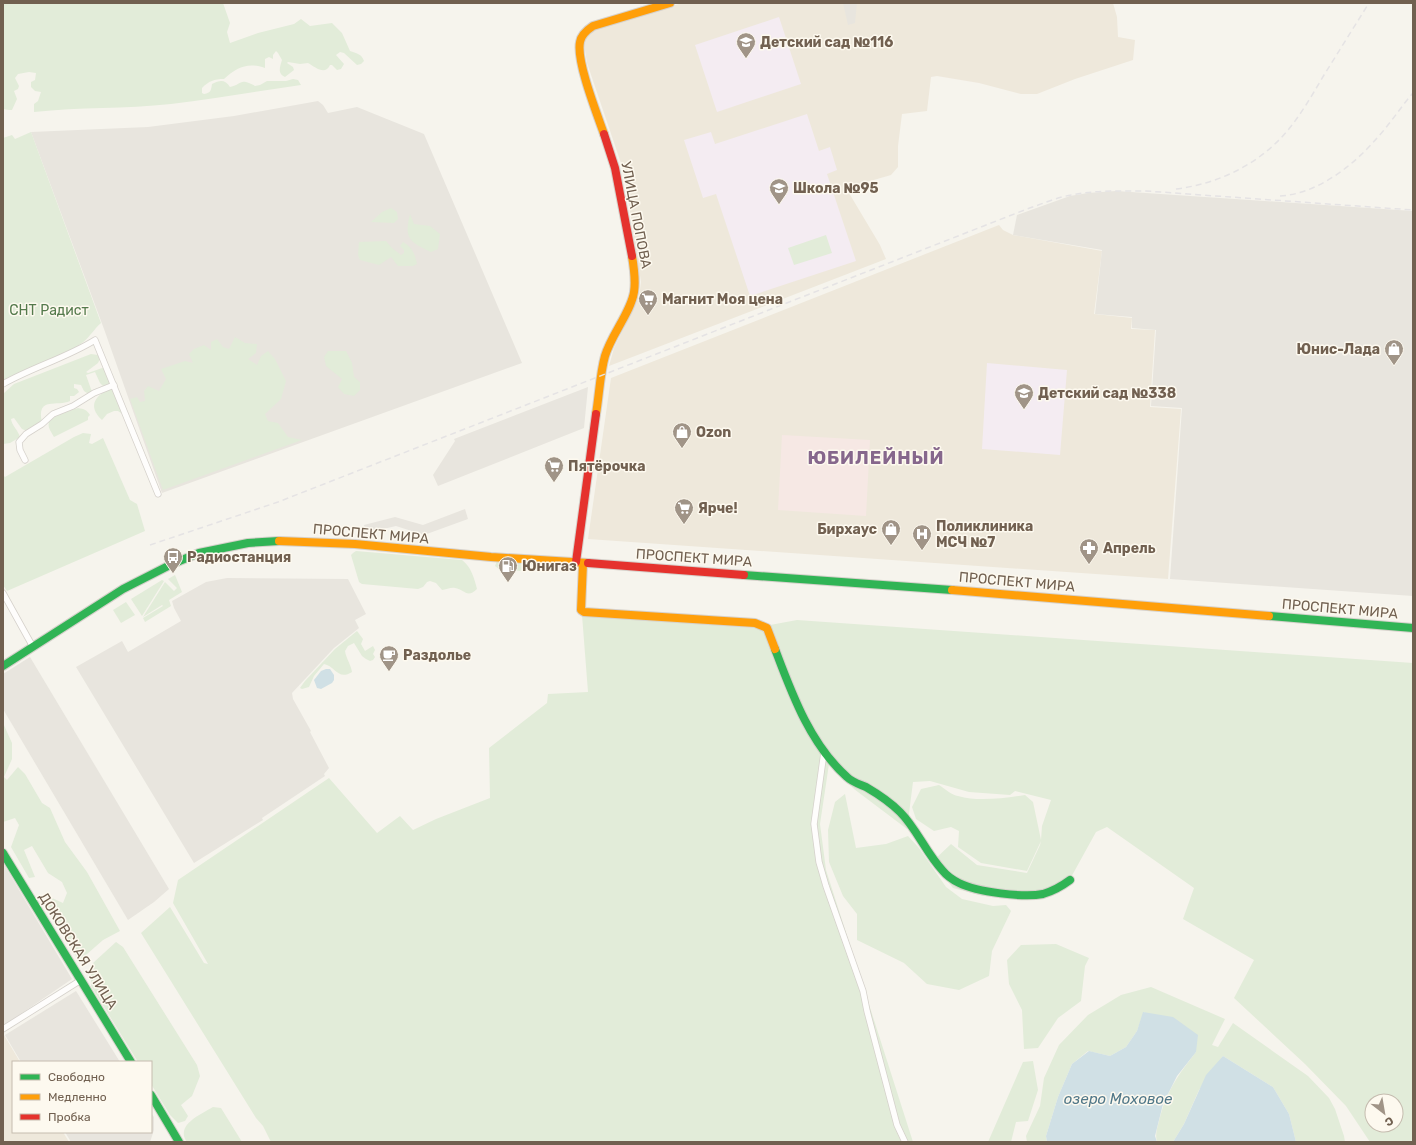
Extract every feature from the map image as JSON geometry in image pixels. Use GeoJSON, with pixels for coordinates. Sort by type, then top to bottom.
{"type":"FeatureCollection","features":[{"type":"Feature","properties":{"kind":"street","name":"УЛИЦА ПОПОВА"},"geometry":{"type":"LineString","coordinates":[[670,3],[593,26],[585,30],[580,37],[579,48],[581,64],[617,175],[633,259],[635,281],[631,303],[604,358],[579,563],[582,610],[584,612],[720,622],[750,622],[761,624],[767,628],[807,723],[824,752]]}},
{"type":"Feature","properties":{"kind":"street"},"geometry":{"type":"LineString","coordinates":[[3,384],[19,375],[70,354],[95,340],[158,494]]}},
{"type":"Feature","properties":{"kind":"street"},"geometry":{"type":"LineString","coordinates":[[25,460],[20,450],[19,442],[26,434],[42,424],[53,414],[73,406],[94,393],[114,385]]}},
{"type":"Feature","properties":{"kind":"street","name":"ПРОСПЕКТ МИРА"},"geometry":{"type":"LineString","coordinates":[[3,666],[123,589],[156,572],[199,553],[248,544],[293,541],[356,544],[490,557],[947,590],[1413,628]]}},
{"type":"Feature","properties":{"kind":"street"},"geometry":{"type":"LineString","coordinates":[[3,593],[33,647]]}},
{"type":"Feature","properties":{"kind":"street"},"geometry":{"type":"LineString","coordinates":[[824,752],[849,779],[884,798],[902,814],[918,834],[943,871],[953,880],[975,888],[1027,896],[1040,895],[1052,891],[1070,880]]}},
{"type":"Feature","properties":{"kind":"street"},"geometry":{"type":"LineString","coordinates":[[824,752],[814,824],[819,862],[863,991],[897,1125],[905,1142]]}},
{"type":"Feature","properties":{"kind":"street","name":"ДОКОВСКАЯ УЛИЦА"},"geometry":{"type":"LineString","coordinates":[[3,853],[130,1061]]}},
{"type":"Feature","properties":{"kind":"street"},"geometry":{"type":"LineString","coordinates":[[3,1029],[81,980]]}},
{"type":"Feature","properties":{"kind":"street"},"geometry":{"type":"LineString","coordinates":[[152,1097],[176,1141]]}},
{"type":"Feature","properties":{"kind":"shaded area"},"geometry":{"type":"Polygon","coordinates":[[[682,3],[1113,3],[1117,17],[1118,37],[1135,40],[1133,60],[1075,79],[1037,94],[1021,94],[979,83],[937,76],[931,77],[927,111],[902,114],[898,146],[898,167],[891,175],[846,188],[880,245],[886,259],[609,366],[614,348],[639,297],[641,282],[624,172],[587,63],[584,44],[585,37],[591,31],[598,28],[682,3]]]}},
{"type":"Feature","properties":{"kind":"shaded area"},"geometry":{"type":"Polygon","coordinates":[[[843,3],[857,3],[855,23],[848,25],[843,3]]]}},
{"type":"Feature","properties":{"kind":"shaded area","name":"Детский сад №116"},"geometry":{"type":"Polygon","coordinates":[[[779,17],[801,84],[717,112],[695,45],[779,17]]]}},
{"type":"Feature","properties":{"kind":"shaded area"},"geometry":{"type":"Polygon","coordinates":[[[318,101],[323,105],[328,113],[357,107],[424,134],[522,363],[162,493],[104,329],[31,132],[148,127],[234,116],[318,101]]]}},
{"type":"Feature","properties":{"kind":"shaded area","name":"Школа №95"},"geometry":{"type":"Polygon","coordinates":[[[807,114],[819,151],[830,147],[837,170],[827,174],[856,261],[750,296],[716,194],[703,198],[684,140],[711,132],[715,144],[807,114]]]}},
{"type":"Feature","properties":{"kind":"shaded area"},"geometry":{"type":"Polygon","coordinates":[[[1116,191],[1413,211],[1413,596],[1170,579],[1182,408],[1151,406],[1156,330],[1132,328],[1132,317],[1095,314],[1102,250],[1013,235],[1017,215],[1070,196],[1116,191]]]}},
{"type":"Feature","properties":{"kind":"shaded area"},"geometry":{"type":"Polygon","coordinates":[[[999,225],[1003,230],[1013,235],[1102,251],[1094,314],[1132,318],[1131,329],[1155,330],[1150,407],[1181,409],[1168,579],[588,539],[611,378],[999,225]]]}},
{"type":"Feature","properties":{"kind":"shaded area","name":"Детский сад №338"},"geometry":{"type":"Polygon","coordinates":[[[987,363],[1067,370],[1060,455],[982,449],[987,363]]]}},
{"type":"Feature","properties":{"kind":"shaded area"},"geometry":{"type":"Polygon","coordinates":[[[588,387],[584,428],[438,486],[433,475],[455,441],[454,439],[588,387]]]}},
{"type":"Feature","properties":{"kind":"shaded area"},"geometry":{"type":"Polygon","coordinates":[[[782,435],[870,440],[866,516],[778,510],[782,435]]]}},
{"type":"Feature","properties":{"kind":"shaded area"},"geometry":{"type":"Polygon","coordinates":[[[465,509],[468,519],[424,535],[396,526],[366,533],[364,525],[395,517],[423,525],[465,509]]]}},
{"type":"Feature","properties":{"kind":"shaded area"},"geometry":{"type":"Polygon","coordinates":[[[227,578],[348,579],[366,614],[355,620],[359,628],[334,648],[292,693],[293,699],[329,768],[324,774],[325,776],[262,818],[263,820],[194,863],[76,667],[122,641],[128,652],[181,621],[172,601],[206,582],[227,578]]]}},
{"type":"Feature","properties":{"kind":"shaded area"},"geometry":{"type":"Polygon","coordinates":[[[30,657],[169,889],[154,902],[128,920],[3,709],[3,674],[30,657]]]}},
{"type":"Feature","properties":{"kind":"shaded area"},"geometry":{"type":"Polygon","coordinates":[[[3,863],[72,979],[3,1026],[3,863]]]}},
{"type":"Feature","properties":{"kind":"shaded area"},"geometry":{"type":"Polygon","coordinates":[[[76,991],[119,1061],[20,1061],[5,1035],[76,991]]]}},
{"type":"Feature","properties":{"kind":"shaded area"},"geometry":{"type":"Polygon","coordinates":[[[4,1035],[19,1061],[12,1061],[12,1133],[64,1133],[69,1142],[3,1142],[4,1035]]]}},
{"type":"Feature","properties":{"kind":"shaded area"},"geometry":{"type":"Polygon","coordinates":[[[152,1114],[154,1117],[154,1130],[150,1142],[71,1142],[66,1133],[152,1133],[152,1114]]]}},
{"type":"Feature","properties":{"kind":"green space"},"geometry":{"type":"Polygon","coordinates":[[[3,3],[223,3],[230,23],[227,32],[230,43],[258,33],[294,24],[301,19],[310,26],[332,23],[342,33],[350,51],[360,55],[364,61],[357,65],[344,53],[340,52],[336,55],[344,64],[341,69],[337,70],[332,65],[325,70],[320,70],[308,63],[300,64],[288,62],[287,63],[293,67],[294,70],[285,77],[280,72],[282,60],[276,51],[273,55],[273,59],[269,57],[265,59],[265,68],[259,66],[243,67],[234,71],[224,79],[209,82],[202,88],[202,93],[208,93],[211,90],[212,84],[220,81],[224,81],[230,87],[241,82],[250,83],[255,86],[267,81],[286,81],[293,79],[298,80],[301,85],[171,104],[34,112],[34,104],[38,101],[41,92],[35,91],[31,87],[31,82],[35,80],[36,73],[29,72],[18,74],[15,78],[19,86],[18,89],[14,91],[17,99],[12,110],[9,110],[3,109],[3,3]]]}},
{"type":"Feature","properties":{"kind":"green space","name":"СНТ Радист"},"geometry":{"type":"Polygon","coordinates":[[[31,132],[101,323],[85,341],[73,349],[53,360],[3,382],[3,138],[12,135],[15,139],[31,132]]]}},
{"type":"Feature","properties":{"kind":"green space"},"geometry":{"type":"Polygon","coordinates":[[[391,208],[397,212],[398,219],[394,223],[371,222],[382,212],[391,208]]]}},
{"type":"Feature","properties":{"kind":"green space"},"geometry":{"type":"Polygon","coordinates":[[[410,214],[414,224],[430,226],[440,234],[438,249],[431,252],[413,242],[408,234],[410,214]]]}},
{"type":"Feature","properties":{"kind":"green space"},"geometry":{"type":"Polygon","coordinates":[[[826,235],[832,253],[794,265],[788,248],[826,235]]]}},
{"type":"Feature","properties":{"kind":"green space"},"geometry":{"type":"Polygon","coordinates":[[[386,241],[401,255],[404,253],[404,250],[400,246],[403,242],[409,246],[413,251],[417,264],[413,266],[398,266],[391,257],[379,265],[360,260],[358,255],[359,242],[386,241]]]}},
{"type":"Feature","properties":{"kind":"green space"},"geometry":{"type":"Polygon","coordinates":[[[235,337],[245,343],[257,344],[256,353],[248,359],[257,365],[261,356],[268,351],[275,359],[286,381],[281,399],[265,414],[268,421],[278,423],[288,437],[302,440],[163,490],[130,399],[137,397],[140,402],[145,401],[144,391],[148,386],[159,391],[166,379],[161,369],[185,361],[193,363],[189,354],[194,349],[204,345],[211,350],[211,342],[217,339],[223,347],[229,349],[235,337]]]}},
{"type":"Feature","properties":{"kind":"green space"},"geometry":{"type":"Polygon","coordinates":[[[328,351],[346,351],[352,363],[354,377],[360,382],[360,390],[354,396],[344,394],[338,387],[342,379],[326,366],[324,357],[328,351]]]}},
{"type":"Feature","properties":{"kind":"green space"},"geometry":{"type":"Polygon","coordinates":[[[91,354],[98,355],[100,359],[98,363],[86,372],[88,373],[105,367],[111,383],[103,386],[95,372],[86,375],[92,392],[87,393],[81,385],[74,384],[74,388],[79,392],[74,396],[70,396],[70,401],[45,406],[42,409],[41,414],[42,422],[27,431],[22,429],[14,418],[11,419],[20,437],[10,443],[3,444],[3,394],[14,384],[91,354]]]}},
{"type":"Feature","properties":{"kind":"green space"},"geometry":{"type":"Polygon","coordinates":[[[112,388],[123,413],[114,411],[107,414],[102,420],[97,415],[95,410],[95,401],[102,393],[112,388]]]}},
{"type":"Feature","properties":{"kind":"green space"},"geometry":{"type":"Polygon","coordinates":[[[78,408],[89,413],[90,415],[88,420],[54,437],[49,428],[49,422],[58,415],[78,408]]]}},
{"type":"Feature","properties":{"kind":"green space"},"geometry":{"type":"Polygon","coordinates":[[[83,433],[91,434],[89,443],[92,444],[103,438],[130,500],[137,504],[145,531],[7,591],[3,585],[3,475],[5,477],[83,433]]]}},
{"type":"Feature","properties":{"kind":"green space"},"geometry":{"type":"Polygon","coordinates":[[[356,551],[462,560],[472,573],[477,589],[471,593],[466,593],[453,588],[442,590],[436,583],[430,581],[418,589],[362,584],[359,582],[351,555],[356,551]]]}},
{"type":"Feature","properties":{"kind":"green space"},"geometry":{"type":"Polygon","coordinates":[[[497,561],[520,563],[523,564],[524,568],[520,571],[499,569],[495,566],[497,561]]]}},
{"type":"Feature","properties":{"kind":"green space"},"geometry":{"type":"Polygon","coordinates":[[[175,575],[182,592],[169,600],[171,606],[145,622],[143,618],[163,606],[162,605],[143,617],[165,582],[174,591],[177,588],[168,579],[175,575]]]}},
{"type":"Feature","properties":{"kind":"green space"},"geometry":{"type":"Polygon","coordinates":[[[162,580],[164,581],[142,616],[131,599],[162,580]]]}},
{"type":"Feature","properties":{"kind":"green space"},"geometry":{"type":"Polygon","coordinates":[[[126,602],[135,615],[121,623],[113,610],[126,602]]]}},
{"type":"Feature","properties":{"kind":"green space"},"geometry":{"type":"Polygon","coordinates":[[[582,615],[754,628],[797,620],[1413,663],[1413,1142],[1370,1142],[1364,1133],[1346,1106],[1305,1064],[1234,998],[1254,960],[1183,919],[1194,888],[1107,827],[1096,832],[1064,890],[983,896],[953,888],[932,862],[951,844],[977,865],[1027,873],[1041,841],[1027,871],[981,863],[958,847],[959,831],[951,827],[934,831],[916,819],[912,807],[921,789],[939,785],[948,792],[974,799],[992,799],[1025,795],[1033,802],[1041,840],[1042,826],[1051,800],[1015,791],[1010,795],[969,792],[930,781],[913,782],[907,829],[854,789],[829,764],[820,824],[826,870],[913,1142],[271,1142],[263,1126],[256,1118],[141,933],[170,907],[204,963],[208,964],[173,903],[178,880],[329,778],[377,833],[400,816],[413,830],[436,819],[490,798],[489,748],[547,703],[548,694],[588,692],[582,615]]]}},
{"type":"Feature","properties":{"kind":"green space"},"geometry":{"type":"Polygon","coordinates":[[[357,631],[363,639],[361,644],[365,651],[373,646],[375,650],[373,654],[375,657],[373,660],[370,661],[362,656],[354,643],[348,646],[345,651],[352,672],[343,675],[324,664],[314,676],[309,687],[302,689],[300,688],[335,649],[357,631]]]}},
{"type":"Feature","properties":{"kind":"green space"},"geometry":{"type":"Polygon","coordinates":[[[3,723],[12,743],[12,759],[4,777],[7,780],[18,767],[25,774],[42,803],[50,808],[65,842],[87,872],[120,931],[103,940],[79,961],[44,902],[52,898],[63,903],[67,893],[62,882],[48,873],[32,846],[24,850],[35,877],[29,878],[11,847],[19,825],[15,818],[3,822],[3,723]]]}},
{"type":"Feature","properties":{"kind":"green space"},"geometry":{"type":"Polygon","coordinates":[[[845,794],[856,848],[886,844],[908,836],[919,848],[946,887],[962,899],[993,906],[1006,905],[1011,911],[992,951],[989,976],[959,990],[927,984],[904,963],[857,940],[857,914],[843,896],[829,862],[828,830],[835,802],[845,794]]]}},
{"type":"Feature","properties":{"kind":"green space"},"geometry":{"type":"Polygon","coordinates":[[[116,942],[123,947],[197,1065],[200,1076],[192,1096],[181,1105],[188,1116],[185,1121],[178,1123],[170,1115],[152,1086],[152,1061],[137,1061],[91,986],[91,972],[93,963],[116,942]]]}},
{"type":"Feature","properties":{"kind":"green space"},"geometry":{"type":"Polygon","coordinates":[[[1056,944],[1089,958],[1085,966],[1081,1001],[1058,1018],[1038,1048],[1024,1049],[1022,1010],[1009,984],[1007,960],[1021,945],[1056,944]]]}},
{"type":"Feature","properties":{"kind":"green space"},"geometry":{"type":"Polygon","coordinates":[[[1151,987],[1225,1019],[1212,1045],[1218,1047],[1233,1023],[1308,1076],[1329,1098],[1335,1109],[1345,1142],[1296,1142],[1289,1114],[1273,1087],[1223,1056],[1199,1090],[1184,1124],[1173,1142],[1157,1142],[1157,1129],[1165,1101],[1178,1076],[1196,1052],[1144,1012],[1137,1031],[1126,1047],[1110,1056],[1088,1051],[1072,1064],[1058,1097],[1046,1136],[1047,1142],[1027,1142],[1026,1136],[1040,1106],[1044,1078],[1059,1045],[1088,1015],[1121,995],[1151,987]]]}},
{"type":"Feature","properties":{"kind":"green space"},"geometry":{"type":"Polygon","coordinates":[[[1033,1061],[1038,1090],[1028,1121],[1016,1122],[1011,1142],[988,1142],[1023,1062],[1033,1061]]]}},
{"type":"Feature","properties":{"kind":"green space"},"geometry":{"type":"Polygon","coordinates":[[[213,1107],[221,1108],[242,1142],[187,1142],[184,1136],[184,1130],[196,1117],[213,1107]]]}},
{"type":"Feature","properties":{"kind":"water"},"geometry":{"type":"Polygon","coordinates":[[[330,669],[334,675],[334,680],[332,683],[321,689],[317,688],[314,680],[321,671],[330,669]]]}},
{"type":"Feature","properties":{"kind":"water","name":"озеро Моховое"},"geometry":{"type":"Polygon","coordinates":[[[1143,1012],[1173,1017],[1198,1035],[1196,1052],[1177,1076],[1163,1104],[1155,1136],[1157,1142],[1047,1142],[1046,1136],[1058,1097],[1072,1064],[1089,1051],[1110,1056],[1126,1047],[1137,1031],[1143,1012]]]}},
{"type":"Feature","properties":{"kind":"water","name":"озеро Моховое"},"geometry":{"type":"Polygon","coordinates":[[[1223,1056],[1273,1087],[1289,1114],[1296,1142],[1173,1142],[1184,1124],[1206,1075],[1223,1056]]]}},
{"type":"Feature","properties":{"kind":"railway"},"geometry":{"type":"LineString","coordinates":[[1176,189],[1205,183],[1246,166],[1258,158],[1281,138],[1304,108],[1369,3]]}},
{"type":"Feature","properties":{"kind":"railway"},"geometry":{"type":"LineString","coordinates":[[1280,196],[1307,190],[1321,184],[1346,168],[1377,138],[1413,93]]}},
{"type":"Feature","properties":{"kind":"railway"},"geometry":{"type":"LineString","coordinates":[[150,545],[278,502],[1061,197],[1081,193],[1146,191],[1413,210]]}},
{"type":"Feature","properties":{"kind":"traffic: fast"},"geometry":{"type":"LineString","coordinates":[[3,666],[123,589],[172,564],[199,553],[248,543],[279,541]]}},
{"type":"Feature","properties":{"kind":"traffic: fast"},"geometry":{"type":"LineString","coordinates":[[744,575],[952,590]]}},
{"type":"Feature","properties":{"kind":"traffic: fast"},"geometry":{"type":"LineString","coordinates":[[1269,616],[1413,628]]}},
{"type":"Feature","properties":{"kind":"traffic: fast"},"geometry":{"type":"LineString","coordinates":[[775,649],[795,701],[812,734],[834,764],[849,779],[875,792],[900,812],[912,826],[937,864],[948,876],[959,883],[977,889],[1013,895],[1035,895],[1047,893],[1070,880]]}},
{"type":"Feature","properties":{"kind":"traffic: fast"},"geometry":{"type":"LineString","coordinates":[[3,853],[130,1061]]}},
{"type":"Feature","properties":{"kind":"traffic: fast"},"geometry":{"type":"LineString","coordinates":[[152,1097],[179,1142]]}},
{"type":"Feature","properties":{"kind":"traffic: slow"},"geometry":{"type":"LineString","coordinates":[[604,134],[592,101],[581,62],[580,42],[583,35],[593,26],[670,3]]}},
{"type":"Feature","properties":{"kind":"traffic: slow"},"geometry":{"type":"LineString","coordinates":[[596,414],[605,356],[629,307],[635,288],[632,256]]}},
{"type":"Feature","properties":{"kind":"traffic: slow"},"geometry":{"type":"LineString","coordinates":[[279,541],[355,544],[491,557],[588,563]]}},
{"type":"Feature","properties":{"kind":"traffic: slow"},"geometry":{"type":"LineString","coordinates":[[583,563],[581,610],[584,612],[755,623],[767,628],[775,649]]}},
{"type":"Feature","properties":{"kind":"traffic: slow"},"geometry":{"type":"LineString","coordinates":[[952,590],[1269,616]]}},
{"type":"Feature","properties":{"kind":"traffic: jam"},"geometry":{"type":"LineString","coordinates":[[604,134],[615,168],[632,256]]}},
{"type":"Feature","properties":{"kind":"traffic: jam"},"geometry":{"type":"LineString","coordinates":[[576,562],[596,414]]}},
{"type":"Feature","properties":{"kind":"traffic: jam"},"geometry":{"type":"LineString","coordinates":[[588,563],[744,575]]}},
{"type":"Feature","properties":{"kind":"place","name":"Детский сад №116"},"geometry":{"type":"Point","coordinates":[746,59]}},
{"type":"Feature","properties":{"kind":"place","name":"Школа №95"},"geometry":{"type":"Point","coordinates":[779,205]}},
{"type":"Feature","properties":{"kind":"place","name":"Магнит Моя цена"},"geometry":{"type":"Point","coordinates":[648,316]}},
{"type":"Feature","properties":{"kind":"place","name":"Юнис-Лада"},"geometry":{"type":"Point","coordinates":[1394,366]}},
{"type":"Feature","properties":{"kind":"place","name":"Детский сад №338"},"geometry":{"type":"Point","coordinates":[1024,410]}},
{"type":"Feature","properties":{"kind":"place","name":"Ozon"},"geometry":{"type":"Point","coordinates":[682,449]}},
{"type":"Feature","properties":{"kind":"place","name":"Пятёрочка"},"geometry":{"type":"Point","coordinates":[554,483]}},
{"type":"Feature","properties":{"kind":"place","name":"Ярче!"},"geometry":{"type":"Point","coordinates":[684,525]}},
{"type":"Feature","properties":{"kind":"place","name":"Бирхаус"},"geometry":{"type":"Point","coordinates":[891,546]}},
{"type":"Feature","properties":{"kind":"place","name":"Поликлиника МСЧ №7"},"geometry":{"type":"Point","coordinates":[922,551]}},
{"type":"Feature","properties":{"kind":"place","name":"Апрель"},"geometry":{"type":"Point","coordinates":[1089,565]}},
{"type":"Feature","properties":{"kind":"place","name":"Радиостанция"},"geometry":{"type":"Point","coordinates":[173,574]}},
{"type":"Feature","properties":{"kind":"place","name":"Юнигаз"},"geometry":{"type":"Point","coordinates":[508,583]}},
{"type":"Feature","properties":{"kind":"place","name":"Раздолье"},"geometry":{"type":"Point","coordinates":[389,672]}},
{"type":"Feature","properties":{"kind":"district","name":"ЮБИЛЕЙНЫЙ"},"geometry":{"type":"Point","coordinates":[876,458]}}]}
